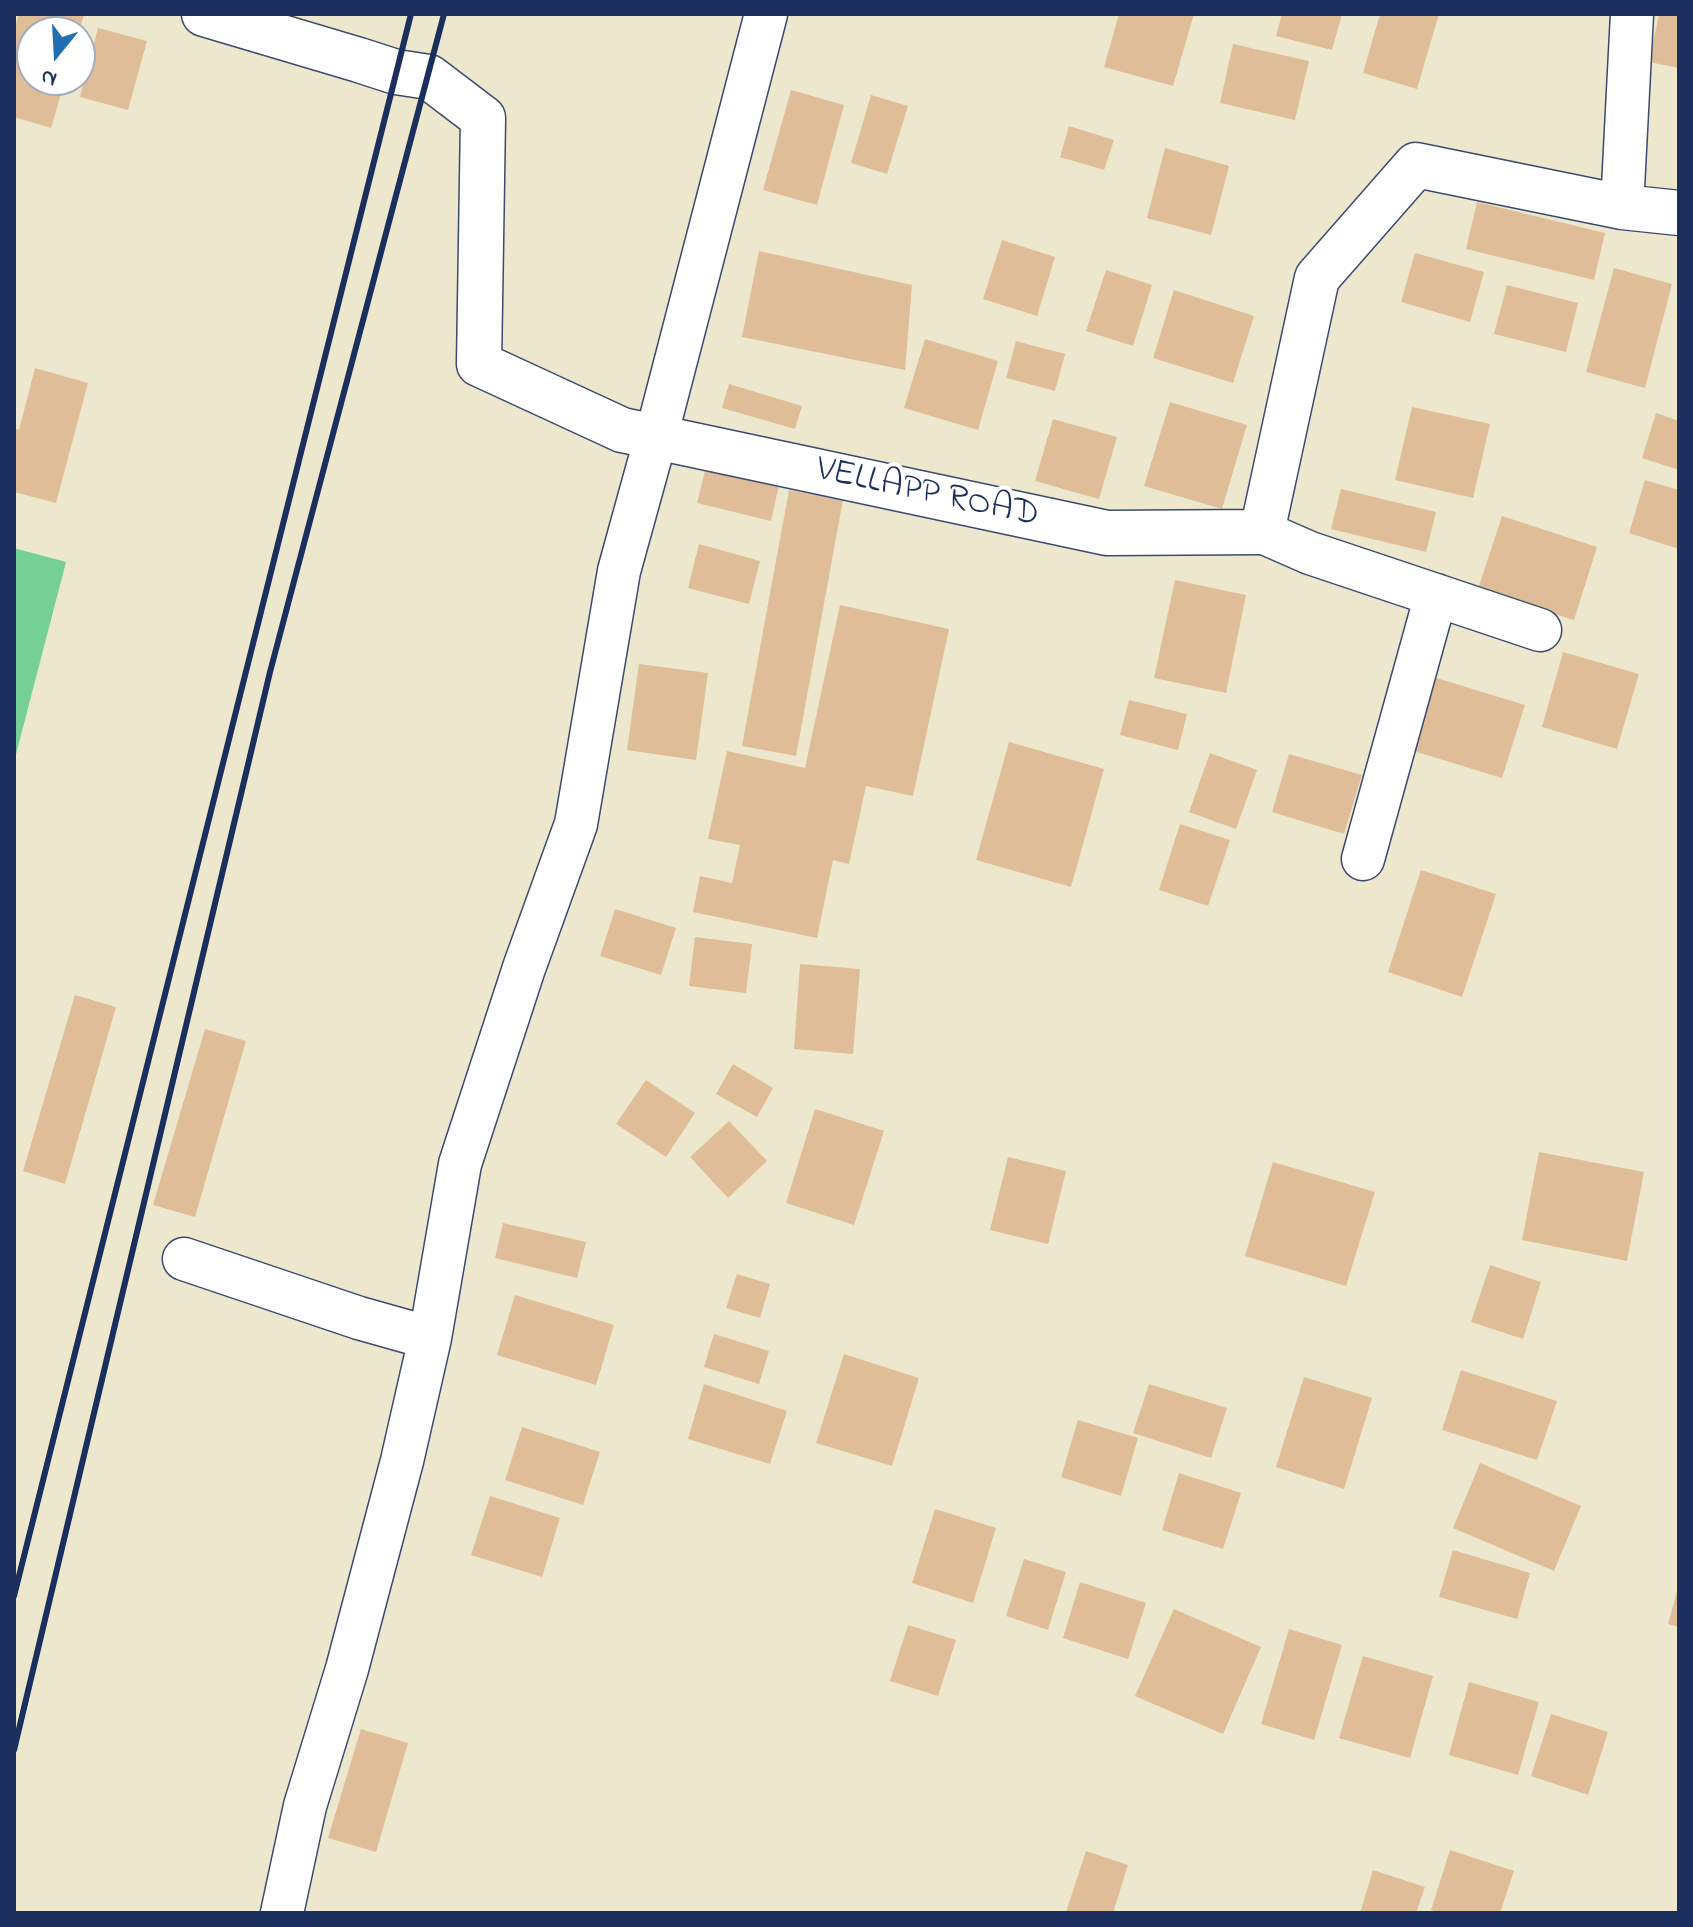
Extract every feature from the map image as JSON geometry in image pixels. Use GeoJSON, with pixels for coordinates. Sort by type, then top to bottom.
{"type":"FeatureCollection","features":[{"type":"Feature","properties":{"kind":"main road","name":"VELLAPP ROAD"},"geometry":{"type":"LineString","coordinates":[[204,14],[396,72],[429,77],[483,118],[479,364],[622,430],[1107,533],[1262,532]]}},
{"type":"Feature","properties":{"kind":"main road"},"geometry":{"type":"LineString","coordinates":[[1262,532],[1317,278],[1416,165],[1622,207],[1679,213]]}},
{"type":"Feature","properties":{"kind":"street"},"geometry":{"type":"LineString","coordinates":[[282,1913],[305,1806],[355,1639],[402,1461],[430,1338],[460,1164],[524,968],[576,824],[619,571],[766,14]]}},
{"type":"Feature","properties":{"kind":"street"},"geometry":{"type":"LineString","coordinates":[[1622,207],[1632,14]]}},
{"type":"Feature","properties":{"kind":"street"},"geometry":{"type":"LineString","coordinates":[[1262,532],[1310,553],[1540,630]]}},
{"type":"Feature","properties":{"kind":"street"},"geometry":{"type":"LineString","coordinates":[[1363,859],[1436,595]]}},
{"type":"Feature","properties":{"kind":"street"},"geometry":{"type":"LineString","coordinates":[[184,1259],[359,1318],[430,1338]]}},
{"type":"Feature","properties":{"kind":"green space"},"geometry":{"type":"Polygon","coordinates":[[[14,548],[66,562],[14,762],[14,548]]]}},
{"type":"Feature","properties":{"kind":"building"},"geometry":{"type":"Polygon","coordinates":[[[19,14],[84,14],[83,16],[19,14]]]}},
{"type":"Feature","properties":{"kind":"building"},"geometry":{"type":"Polygon","coordinates":[[[1119,14],[1194,14],[1173,86],[1104,67],[1119,14]]]}},
{"type":"Feature","properties":{"kind":"building"},"geometry":{"type":"Polygon","coordinates":[[[1282,14],[1342,14],[1332,50],[1276,36],[1282,14]]]}},
{"type":"Feature","properties":{"kind":"building"},"geometry":{"type":"Polygon","coordinates":[[[1380,14],[1439,14],[1417,89],[1363,73],[1380,14]]]}},
{"type":"Feature","properties":{"kind":"building"},"geometry":{"type":"Polygon","coordinates":[[[1659,14],[1679,14],[1679,68],[1649,62],[1659,14]]]}},
{"type":"Feature","properties":{"kind":"building"},"geometry":{"type":"Polygon","coordinates":[[[16,24],[16,96],[60,96],[51,128],[14,117],[16,24]]]}},
{"type":"Feature","properties":{"kind":"building"},"geometry":{"type":"Polygon","coordinates":[[[98,28],[147,41],[128,110],[80,97],[96,96],[98,28]]]}},
{"type":"Feature","properties":{"kind":"building"},"geometry":{"type":"Polygon","coordinates":[[[1233,44],[1309,61],[1295,120],[1220,103],[1233,44]]]}},
{"type":"Feature","properties":{"kind":"building"},"geometry":{"type":"Polygon","coordinates":[[[791,90],[844,105],[817,205],[763,190],[791,90]]]}},
{"type":"Feature","properties":{"kind":"building"},"geometry":{"type":"Polygon","coordinates":[[[871,95],[908,106],[887,174],[851,163],[871,95]]]}},
{"type":"Feature","properties":{"kind":"building"},"geometry":{"type":"Polygon","coordinates":[[[1069,126],[1114,140],[1104,170],[1060,157],[1069,126]]]}},
{"type":"Feature","properties":{"kind":"building"},"geometry":{"type":"Polygon","coordinates":[[[1165,148],[1229,166],[1211,235],[1147,218],[1165,148]]]}},
{"type":"Feature","properties":{"kind":"building"},"geometry":{"type":"Polygon","coordinates":[[[1477,202],[1605,233],[1594,280],[1466,249],[1477,202]]]}},
{"type":"Feature","properties":{"kind":"building"},"geometry":{"type":"Polygon","coordinates":[[[1002,240],[1055,257],[1037,316],[983,299],[1002,240]]]}},
{"type":"Feature","properties":{"kind":"building"},"geometry":{"type":"Polygon","coordinates":[[[759,251],[912,285],[905,370],[742,337],[759,251]]]}},
{"type":"Feature","properties":{"kind":"building"},"geometry":{"type":"Polygon","coordinates":[[[1415,253],[1484,272],[1470,322],[1401,302],[1415,253]]]}},
{"type":"Feature","properties":{"kind":"building"},"geometry":{"type":"Polygon","coordinates":[[[1614,268],[1672,284],[1645,388],[1586,372],[1614,268]]]}},
{"type":"Feature","properties":{"kind":"building"},"geometry":{"type":"Polygon","coordinates":[[[1106,270],[1152,285],[1133,346],[1086,331],[1106,270]]]}},
{"type":"Feature","properties":{"kind":"building"},"geometry":{"type":"Polygon","coordinates":[[[1507,285],[1578,303],[1566,352],[1494,334],[1507,285]]]}},
{"type":"Feature","properties":{"kind":"building"},"geometry":{"type":"Polygon","coordinates":[[[1174,290],[1254,316],[1233,383],[1153,358],[1174,290]]]}},
{"type":"Feature","properties":{"kind":"building"},"geometry":{"type":"Polygon","coordinates":[[[925,339],[998,361],[978,430],[904,408],[925,339]]]}},
{"type":"Feature","properties":{"kind":"building"},"geometry":{"type":"Polygon","coordinates":[[[1016,341],[1065,354],[1055,391],[1006,378],[1016,341]]]}},
{"type":"Feature","properties":{"kind":"building"},"geometry":{"type":"Polygon","coordinates":[[[35,368],[88,383],[56,503],[14,492],[14,428],[19,430],[35,368]]]}},
{"type":"Feature","properties":{"kind":"building"},"geometry":{"type":"Polygon","coordinates":[[[729,384],[802,406],[795,429],[722,408],[729,384]]]}},
{"type":"Feature","properties":{"kind":"building"},"geometry":{"type":"Polygon","coordinates":[[[1170,402],[1247,425],[1222,509],[1144,486],[1170,402]]]}},
{"type":"Feature","properties":{"kind":"building"},"geometry":{"type":"Polygon","coordinates":[[[1412,407],[1490,424],[1473,498],[1395,480],[1412,407]]]}},
{"type":"Feature","properties":{"kind":"building"},"geometry":{"type":"Polygon","coordinates":[[[1656,413],[1679,421],[1679,470],[1642,458],[1656,413]]]}},
{"type":"Feature","properties":{"kind":"building"},"geometry":{"type":"Polygon","coordinates":[[[1053,419],[1117,437],[1099,499],[1035,481],[1053,419]]]}},
{"type":"Feature","properties":{"kind":"building"},"geometry":{"type":"Polygon","coordinates":[[[706,467],[779,485],[771,521],[697,503],[706,467]]]}},
{"type":"Feature","properties":{"kind":"building"},"geometry":{"type":"Polygon","coordinates":[[[1645,480],[1679,490],[1679,549],[1629,533],[1645,480]]]}},
{"type":"Feature","properties":{"kind":"building"},"geometry":{"type":"Polygon","coordinates":[[[1341,489],[1436,512],[1426,552],[1331,529],[1341,489]]]}},
{"type":"Feature","properties":{"kind":"building"},"geometry":{"type":"Polygon","coordinates":[[[789,490],[843,500],[796,756],[742,746],[789,490]]]}},
{"type":"Feature","properties":{"kind":"building"},"geometry":{"type":"Polygon","coordinates":[[[1502,516],[1597,547],[1574,620],[1478,589],[1502,516]]]}},
{"type":"Feature","properties":{"kind":"building"},"geometry":{"type":"Polygon","coordinates":[[[699,544],[760,561],[749,604],[688,588],[699,544]]]}},
{"type":"Feature","properties":{"kind":"building"},"geometry":{"type":"Polygon","coordinates":[[[1175,580],[1246,595],[1226,693],[1154,678],[1175,580]]]}},
{"type":"Feature","properties":{"kind":"building"},"geometry":{"type":"Polygon","coordinates":[[[840,605],[949,629],[913,796],[866,786],[849,864],[833,860],[817,938],[693,912],[700,876],[732,883],[740,845],[708,839],[727,751],[805,768],[840,605]]]}},
{"type":"Feature","properties":{"kind":"building"},"geometry":{"type":"Polygon","coordinates":[[[1563,652],[1639,674],[1617,749],[1542,727],[1563,652]]]}},
{"type":"Feature","properties":{"kind":"building"},"geometry":{"type":"Polygon","coordinates":[[[639,664],[708,673],[696,760],[627,750],[639,664]]]}},
{"type":"Feature","properties":{"kind":"building"},"geometry":{"type":"Polygon","coordinates":[[[1430,676],[1525,705],[1502,778],[1407,749],[1430,676]]]}},
{"type":"Feature","properties":{"kind":"building"},"geometry":{"type":"Polygon","coordinates":[[[1129,700],[1187,714],[1178,750],[1120,735],[1129,700]]]}},
{"type":"Feature","properties":{"kind":"building"},"geometry":{"type":"Polygon","coordinates":[[[1009,742],[1104,769],[1071,887],[976,860],[1009,742]]]}},
{"type":"Feature","properties":{"kind":"building"},"geometry":{"type":"Polygon","coordinates":[[[1210,753],[1257,770],[1236,829],[1189,812],[1210,753]]]}},
{"type":"Feature","properties":{"kind":"building"},"geometry":{"type":"Polygon","coordinates":[[[1289,754],[1362,775],[1344,834],[1272,812],[1289,754]]]}},
{"type":"Feature","properties":{"kind":"building"},"geometry":{"type":"Polygon","coordinates":[[[1180,824],[1230,840],[1208,906],[1159,890],[1180,824]]]}},
{"type":"Feature","properties":{"kind":"building"},"geometry":{"type":"Polygon","coordinates":[[[1421,870],[1496,894],[1462,997],[1388,972],[1421,870]]]}},
{"type":"Feature","properties":{"kind":"building"},"geometry":{"type":"Polygon","coordinates":[[[615,909],[676,928],[661,975],[600,956],[615,909]]]}},
{"type":"Feature","properties":{"kind":"building"},"geometry":{"type":"Polygon","coordinates":[[[695,937],[752,944],[746,993],[689,986],[695,937]]]}},
{"type":"Feature","properties":{"kind":"building"},"geometry":{"type":"Polygon","coordinates":[[[800,964],[860,969],[853,1054],[794,1049],[800,964]]]}},
{"type":"Feature","properties":{"kind":"building"},"geometry":{"type":"Polygon","coordinates":[[[75,995],[116,1007],[65,1184],[23,1171],[75,995]]]}},
{"type":"Feature","properties":{"kind":"building"},"geometry":{"type":"Polygon","coordinates":[[[205,1029],[246,1041],[195,1217],[153,1205],[205,1029]]]}},
{"type":"Feature","properties":{"kind":"building"},"geometry":{"type":"Polygon","coordinates":[[[733,1064],[773,1088],[757,1117],[716,1094],[733,1064]]]}},
{"type":"Feature","properties":{"kind":"building"},"geometry":{"type":"Polygon","coordinates":[[[646,1080],[695,1113],[666,1157],[616,1124],[646,1080]]]}},
{"type":"Feature","properties":{"kind":"building"},"geometry":{"type":"Polygon","coordinates":[[[815,1109],[884,1131],[854,1225],[786,1203],[815,1109]]]}},
{"type":"Feature","properties":{"kind":"building"},"geometry":{"type":"Polygon","coordinates":[[[729,1121],[767,1161],[728,1198],[690,1157],[729,1121]]]}},
{"type":"Feature","properties":{"kind":"building"},"geometry":{"type":"Polygon","coordinates":[[[1539,1152],[1644,1172],[1627,1261],[1522,1240],[1539,1152]]]}},
{"type":"Feature","properties":{"kind":"building"},"geometry":{"type":"Polygon","coordinates":[[[1008,1157],[1066,1171],[1048,1244],[990,1230],[1008,1157]]]}},
{"type":"Feature","properties":{"kind":"building"},"geometry":{"type":"Polygon","coordinates":[[[1273,1162],[1375,1192],[1346,1286],[1245,1256],[1273,1162]]]}},
{"type":"Feature","properties":{"kind":"building"},"geometry":{"type":"Polygon","coordinates":[[[503,1223],[586,1242],[577,1278],[495,1258],[503,1223]]]}},
{"type":"Feature","properties":{"kind":"building"},"geometry":{"type":"Polygon","coordinates":[[[1490,1265],[1541,1282],[1523,1339],[1471,1322],[1490,1265]]]}},
{"type":"Feature","properties":{"kind":"building"},"geometry":{"type":"Polygon","coordinates":[[[737,1274],[770,1284],[760,1318],[726,1308],[737,1274]]]}},
{"type":"Feature","properties":{"kind":"building"},"geometry":{"type":"Polygon","coordinates":[[[515,1295],[614,1325],[596,1385],[497,1355],[515,1295]]]}},
{"type":"Feature","properties":{"kind":"building"},"geometry":{"type":"Polygon","coordinates":[[[714,1334],[769,1351],[759,1384],[704,1367],[714,1334]]]}},
{"type":"Feature","properties":{"kind":"building"},"geometry":{"type":"Polygon","coordinates":[[[844,1354],[919,1378],[892,1466],[816,1443],[844,1354]]]}},
{"type":"Feature","properties":{"kind":"building"},"geometry":{"type":"Polygon","coordinates":[[[1461,1370],[1557,1401],[1537,1460],[1442,1430],[1461,1370]]]}},
{"type":"Feature","properties":{"kind":"building"},"geometry":{"type":"Polygon","coordinates":[[[1304,1377],[1372,1398],[1344,1489],[1276,1467],[1304,1377]]]}},
{"type":"Feature","properties":{"kind":"building"},"geometry":{"type":"Polygon","coordinates":[[[704,1384],[787,1411],[770,1464],[688,1439],[704,1384]]]}},
{"type":"Feature","properties":{"kind":"building"},"geometry":{"type":"Polygon","coordinates":[[[1149,1384],[1227,1408],[1211,1458],[1133,1433],[1149,1384]]]}},
{"type":"Feature","properties":{"kind":"building"},"geometry":{"type":"Polygon","coordinates":[[[1078,1420],[1138,1438],[1121,1496],[1061,1477],[1078,1420]]]}},
{"type":"Feature","properties":{"kind":"building"},"geometry":{"type":"Polygon","coordinates":[[[522,1427],[600,1452],[583,1505],[505,1480],[522,1427]]]}},
{"type":"Feature","properties":{"kind":"building"},"geometry":{"type":"Polygon","coordinates":[[[1480,1463],[1581,1506],[1554,1571],[1453,1528],[1480,1463]]]}},
{"type":"Feature","properties":{"kind":"building"},"geometry":{"type":"Polygon","coordinates":[[[1179,1473],[1241,1493],[1223,1549],[1162,1530],[1179,1473]]]}},
{"type":"Feature","properties":{"kind":"building"},"geometry":{"type":"Polygon","coordinates":[[[490,1496],[560,1518],[542,1577],[471,1555],[490,1496]]]}},
{"type":"Feature","properties":{"kind":"building"},"geometry":{"type":"Polygon","coordinates":[[[935,1509],[996,1528],[973,1603],[912,1583],[935,1509]]]}},
{"type":"Feature","properties":{"kind":"building"},"geometry":{"type":"Polygon","coordinates":[[[1453,1550],[1530,1573],[1517,1619],[1439,1597],[1453,1550]]]}},
{"type":"Feature","properties":{"kind":"building"},"geometry":{"type":"Polygon","coordinates":[[[1024,1559],[1066,1572],[1048,1630],[1006,1616],[1024,1559]]]}},
{"type":"Feature","properties":{"kind":"building"},"geometry":{"type":"Polygon","coordinates":[[[1080,1582],[1146,1603],[1128,1659],[1063,1638],[1080,1582]]]}},
{"type":"Feature","properties":{"kind":"building"},"geometry":{"type":"Polygon","coordinates":[[[1679,1588],[1679,1627],[1668,1624],[1679,1588]]]}},
{"type":"Feature","properties":{"kind":"building"},"geometry":{"type":"Polygon","coordinates":[[[1174,1609],[1261,1647],[1223,1734],[1135,1696],[1174,1609]]]}},
{"type":"Feature","properties":{"kind":"building"},"geometry":{"type":"Polygon","coordinates":[[[908,1625],[956,1640],[938,1696],[890,1681],[908,1625]]]}},
{"type":"Feature","properties":{"kind":"building"},"geometry":{"type":"Polygon","coordinates":[[[1289,1629],[1342,1645],[1314,1740],[1261,1724],[1289,1629]]]}},
{"type":"Feature","properties":{"kind":"building"},"geometry":{"type":"Polygon","coordinates":[[[1363,1656],[1433,1676],[1410,1758],[1339,1738],[1363,1656]]]}},
{"type":"Feature","properties":{"kind":"building"},"geometry":{"type":"Polygon","coordinates":[[[1469,1682],[1539,1702],[1518,1775],[1449,1755],[1469,1682]]]}},
{"type":"Feature","properties":{"kind":"building"},"geometry":{"type":"Polygon","coordinates":[[[1551,1714],[1608,1732],[1588,1795],[1531,1776],[1551,1714]]]}},
{"type":"Feature","properties":{"kind":"building"},"geometry":{"type":"Polygon","coordinates":[[[361,1729],[408,1743],[376,1852],[328,1838],[361,1729]]]}},
{"type":"Feature","properties":{"kind":"building"},"geometry":{"type":"Polygon","coordinates":[[[1450,1850],[1514,1871],[1500,1913],[1441,1913],[1431,1910],[1450,1850]]]}},
{"type":"Feature","properties":{"kind":"building"},"geometry":{"type":"Polygon","coordinates":[[[1086,1851],[1128,1865],[1113,1913],[1066,1912],[1086,1851]]]}},
{"type":"Feature","properties":{"kind":"building"},"geometry":{"type":"Polygon","coordinates":[[[1373,1870],[1425,1887],[1416,1913],[1360,1913],[1373,1870]]]}},
{"type":"Feature","properties":{"kind":"railway"},"geometry":{"type":"LineString","coordinates":[[14,1596],[411,14]]}},
{"type":"Feature","properties":{"kind":"railway"},"geometry":{"type":"LineString","coordinates":[[14,1750],[270,672],[444,14]]}}]}
